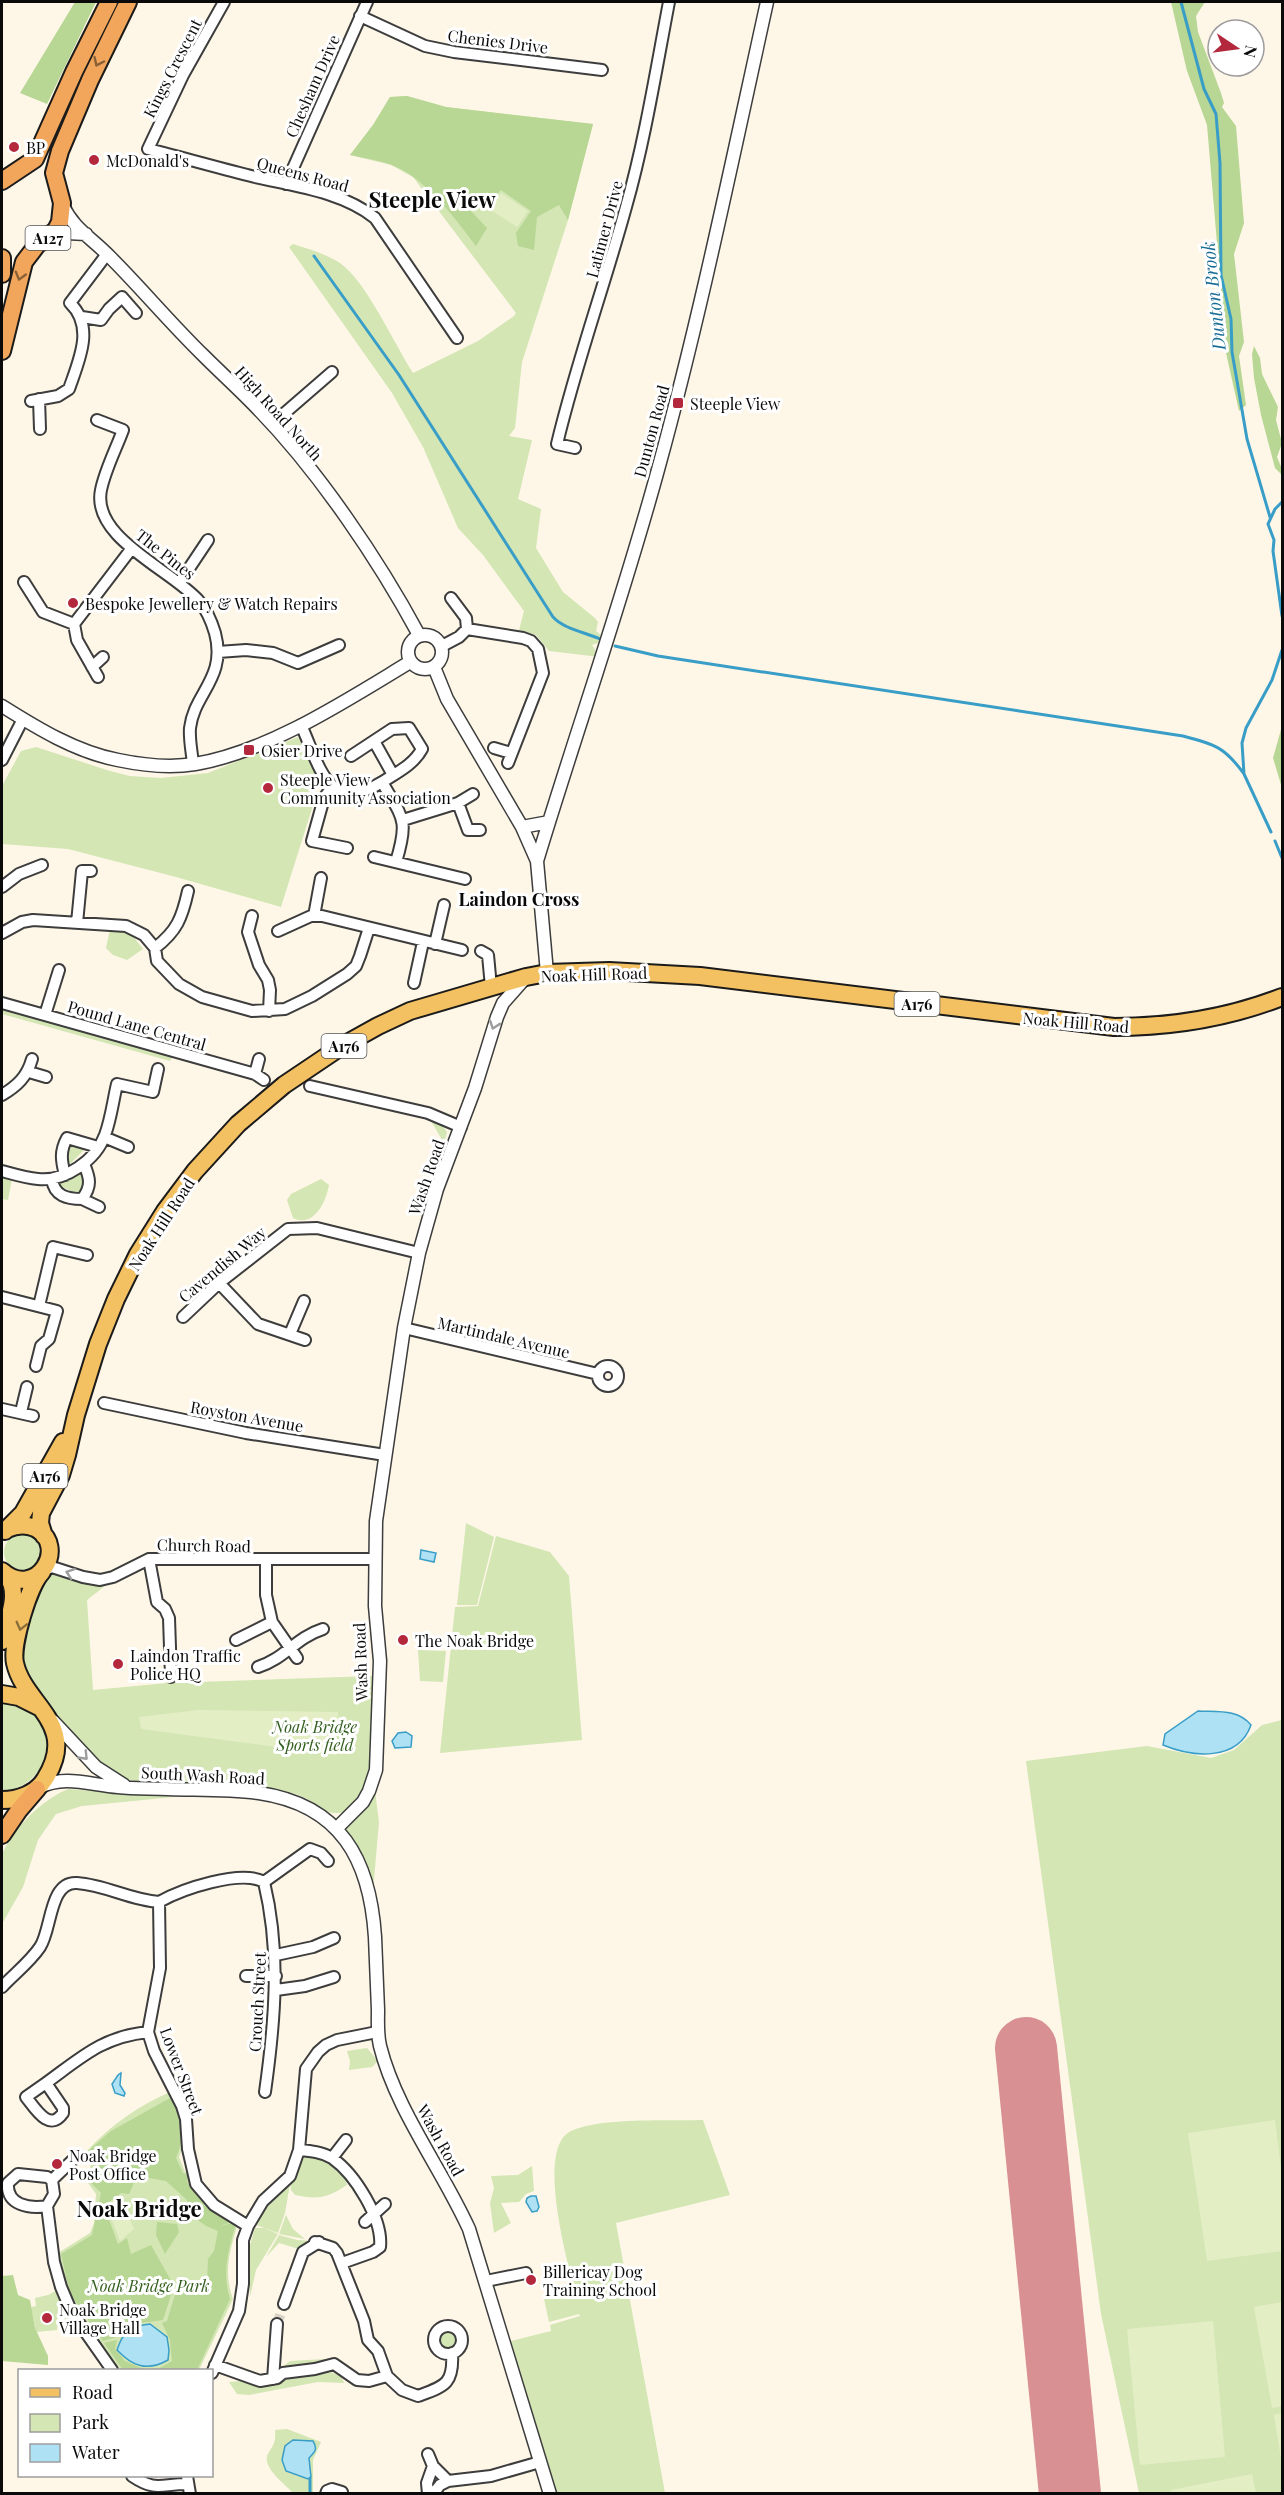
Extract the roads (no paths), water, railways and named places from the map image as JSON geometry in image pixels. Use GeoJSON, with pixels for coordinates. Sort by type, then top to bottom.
{"type":"FeatureCollection","features":[{"type":"Feature","properties":{"kind":"highway"},"geometry":{"type":"LineString","coordinates":[[2,181],[35,159],[74,72],[109,2]]}},
{"type":"Feature","properties":{"kind":"highway","name":"A127"},"geometry":{"type":"LineString","coordinates":[[2,351],[24,262],[37,246],[50,237],[60,222],[62,203],[54,172],[60,151],[90,80],[129,2]]}},
{"type":"Feature","properties":{"kind":"highway"},"geometry":{"type":"LineString","coordinates":[[2,258],[2,274]]}},
{"type":"Feature","properties":{"kind":"highway"},"geometry":{"type":"LineString","coordinates":[[2,1836],[19,1810],[38,1789]]}},
{"type":"Feature","properties":{"kind":"main road","name":"Noak Hill Road"},"geometry":{"type":"LineString","coordinates":[[38,1789],[48,1774],[56,1750],[54,1731],[46,1713],[24,1681],[15,1658],[30,1589],[49,1559],[49,1551],[40,1523],[41,1513],[60,1475],[101,1335],[138,1254],[165,1211],[195,1171],[238,1124],[284,1085],[342,1046],[411,1011],[547,973],[609,971],[700,976],[1114,1027],[1158,1026],[1195,1021],[1257,1006],[1282,997]]}},
{"type":"Feature","properties":{"kind":"main road","name":"Noak Hill Road"},"geometry":{"type":"LineString","coordinates":[[2,1533],[17,1520],[32,1498],[76,1414]]}},
{"type":"Feature","properties":{"kind":"main road"},"geometry":{"type":"LineString","coordinates":[[2,1533],[17,1525],[25,1525],[39,1531],[44,1536]]}},
{"type":"Feature","properties":{"kind":"main road"},"geometry":{"type":"LineString","coordinates":[[4,1573],[27,1580],[42,1572]]}},
{"type":"Feature","properties":{"kind":"main road"},"geometry":{"type":"LineString","coordinates":[[2,1641],[13,1598],[12,1583],[4,1573]]}},
{"type":"Feature","properties":{"kind":"main road"},"geometry":{"type":"LineString","coordinates":[[2,1694],[27,1700],[46,1713]]}},
{"type":"Feature","properties":{"kind":"main road"},"geometry":{"type":"LineString","coordinates":[[2,1800],[13,1799],[38,1789]]}},
{"type":"Feature","properties":{"kind":"street","name":"Kings Crescent"},"geometry":{"type":"LineString","coordinates":[[148,149],[183,75],[224,2]]}},
{"type":"Feature","properties":{"kind":"street","name":"Chesham Drive"},"geometry":{"type":"LineString","coordinates":[[286,184],[367,2]]}},
{"type":"Feature","properties":{"kind":"street","name":"Latimer Drive"},"geometry":{"type":"LineString","coordinates":[[575,448],[557,444],[578,364],[627,204],[653,93],[669,2]]}},
{"type":"Feature","properties":{"kind":"street","name":"Dunton Road"},"geometry":{"type":"LineString","coordinates":[[537,861],[618,612],[660,463],[699,308],[768,2]]}},
{"type":"Feature","properties":{"kind":"street","name":"Chenies Drive"},"geometry":{"type":"LineString","coordinates":[[360,16],[425,46],[454,52],[602,70]]}},
{"type":"Feature","properties":{"kind":"street","name":"Queens Road"},"geometry":{"type":"LineString","coordinates":[[148,149],[286,184],[348,201],[364,208],[375,218],[457,338]]}},
{"type":"Feature","properties":{"kind":"street","name":"High Road North"},"geometry":{"type":"LineString","coordinates":[[62,203],[74,225],[107,254],[272,424],[331,498],[376,563],[419,635]]}},
{"type":"Feature","properties":{"kind":"street"},"geometry":{"type":"LineString","coordinates":[[50,237],[67,233],[87,235]]}},
{"type":"Feature","properties":{"kind":"street"},"geometry":{"type":"LineString","coordinates":[[107,254],[70,303],[82,316],[101,320],[122,297],[136,313]]}},
{"type":"Feature","properties":{"kind":"street"},"geometry":{"type":"LineString","coordinates":[[40,429],[35,400],[58,396],[69,389],[84,337],[82,316]]}},
{"type":"Feature","properties":{"kind":"street"},"geometry":{"type":"LineString","coordinates":[[272,424],[332,372]]}},
{"type":"Feature","properties":{"kind":"street","name":"The Pines"},"geometry":{"type":"LineString","coordinates":[[97,420],[123,430],[100,491],[105,519],[112,530],[132,548],[180,582],[200,602],[212,626],[218,652],[212,679],[190,727],[193,764]]}},
{"type":"Feature","properties":{"kind":"street"},"geometry":{"type":"LineString","coordinates":[[180,582],[208,540]]}},
{"type":"Feature","properties":{"kind":"street"},"geometry":{"type":"LineString","coordinates":[[104,657],[95,672],[77,640],[74,624],[132,548]]}},
{"type":"Feature","properties":{"kind":"street"},"geometry":{"type":"LineString","coordinates":[[24,582],[43,612],[74,624]]}},
{"type":"Feature","properties":{"kind":"street"},"geometry":{"type":"LineString","coordinates":[[451,598],[455,612],[466,618],[467,629]]}},
{"type":"Feature","properties":{"kind":"street"},"geometry":{"type":"LineString","coordinates":[[442,646],[459,637],[467,629]]}},
{"type":"Feature","properties":{"kind":"street"},"geometry":{"type":"LineString","coordinates":[[467,629],[523,638],[531,641],[538,649],[543,673],[510,758],[494,747]]}},
{"type":"Feature","properties":{"kind":"street"},"geometry":{"type":"LineString","coordinates":[[430,634],[442,646],[442,657],[434,667],[415,667],[410,662],[410,643],[419,635],[430,634]]}},
{"type":"Feature","properties":{"kind":"street"},"geometry":{"type":"LineString","coordinates":[[218,652],[246,650],[273,653],[298,663],[339,645]]}},
{"type":"Feature","properties":{"kind":"street"},"geometry":{"type":"LineString","coordinates":[[2,706],[72,745],[116,760],[143,764],[193,764],[237,752],[301,725],[410,662]]}},
{"type":"Feature","properties":{"kind":"street"},"geometry":{"type":"LineString","coordinates":[[434,667],[447,699],[522,827],[537,861],[547,973]]}},
{"type":"Feature","properties":{"kind":"street"},"geometry":{"type":"LineString","coordinates":[[2,760],[23,719]]}},
{"type":"Feature","properties":{"kind":"street"},"geometry":{"type":"LineString","coordinates":[[301,725],[315,762],[333,786],[341,791],[359,794],[416,760],[422,749],[409,728],[392,729],[351,756]]}},
{"type":"Feature","properties":{"kind":"street"},"geometry":{"type":"LineString","coordinates":[[374,741],[393,775]]}},
{"type":"Feature","properties":{"kind":"street"},"geometry":{"type":"LineString","coordinates":[[382,782],[403,820],[403,838],[396,862]]}},
{"type":"Feature","properties":{"kind":"street"},"geometry":{"type":"LineString","coordinates":[[333,786],[324,798],[312,841],[347,848]]}},
{"type":"Feature","properties":{"kind":"street"},"geometry":{"type":"LineString","coordinates":[[403,820],[458,803],[473,794]]}},
{"type":"Feature","properties":{"kind":"street"},"geometry":{"type":"LineString","coordinates":[[458,803],[468,830],[480,830]]}},
{"type":"Feature","properties":{"kind":"street"},"geometry":{"type":"LineString","coordinates":[[522,827],[549,822]]}},
{"type":"Feature","properties":{"kind":"street"},"geometry":{"type":"LineString","coordinates":[[374,857],[465,879]]}},
{"type":"Feature","properties":{"kind":"street"},"geometry":{"type":"LineString","coordinates":[[2,887],[19,874],[42,865]]}},
{"type":"Feature","properties":{"kind":"street"},"geometry":{"type":"LineString","coordinates":[[77,923],[82,871],[91,871]]}},
{"type":"Feature","properties":{"kind":"street"},"geometry":{"type":"LineString","coordinates":[[314,916],[314,906],[321,878]]}},
{"type":"Feature","properties":{"kind":"street"},"geometry":{"type":"LineString","coordinates":[[154,948],[167,938],[179,923],[188,891]]}},
{"type":"Feature","properties":{"kind":"street"},"geometry":{"type":"LineString","coordinates":[[435,944],[444,905]]}},
{"type":"Feature","properties":{"kind":"street"},"geometry":{"type":"LineString","coordinates":[[252,916],[248,932],[259,965],[268,980],[269,1011]]}},
{"type":"Feature","properties":{"kind":"street"},"geometry":{"type":"LineString","coordinates":[[278,931],[302,920],[322,916],[462,950]]}},
{"type":"Feature","properties":{"kind":"street"},"geometry":{"type":"LineString","coordinates":[[2,932],[33,920],[126,926],[144,935],[154,948],[157,961],[179,984],[202,997],[252,1011],[269,1011],[285,1009],[298,1003],[347,974],[360,956],[369,928]]}},
{"type":"Feature","properties":{"kind":"street"},"geometry":{"type":"LineString","coordinates":[[414,983],[423,942]]}},
{"type":"Feature","properties":{"kind":"street"},"geometry":{"type":"LineString","coordinates":[[481,951],[488,955],[491,987]]}},
{"type":"Feature","properties":{"kind":"street"},"geometry":{"type":"LineString","coordinates":[[45,1015],[59,970]]}},
{"type":"Feature","properties":{"kind":"street","name":"Wash Road"},"geometry":{"type":"LineString","coordinates":[[526,977],[503,1004],[497,1017],[437,1189],[419,1253],[404,1328],[376,1521],[375,1606],[380,1661],[376,1770],[363,1802],[336,1829],[360,1863],[371,1900],[378,2012],[377,2032],[396,2091],[455,2197],[472,2237],[550,2493]]}},
{"type":"Feature","properties":{"kind":"street","name":"Pound Lane Central"},"geometry":{"type":"LineString","coordinates":[[2,1002],[260,1077],[259,1059]]}},
{"type":"Feature","properties":{"kind":"street"},"geometry":{"type":"LineString","coordinates":[[2,1095],[20,1082],[28,1072],[32,1059]]}},
{"type":"Feature","properties":{"kind":"street"},"geometry":{"type":"LineString","coordinates":[[2,1171],[39,1180],[52,1179],[84,1164],[101,1142],[117,1084],[153,1092],[158,1069]]}},
{"type":"Feature","properties":{"kind":"street"},"geometry":{"type":"LineString","coordinates":[[28,1072],[46,1077]]}},
{"type":"Feature","properties":{"kind":"street"},"geometry":{"type":"LineString","coordinates":[[310,1086],[428,1113],[460,1127]]}},
{"type":"Feature","properties":{"kind":"street"},"geometry":{"type":"LineString","coordinates":[[65,1174],[61,1161],[62,1148],[67,1138],[128,1146]]}},
{"type":"Feature","properties":{"kind":"street"},"geometry":{"type":"LineString","coordinates":[[82,1199],[87,1192],[90,1179],[84,1164]]}},
{"type":"Feature","properties":{"kind":"street"},"geometry":{"type":"LineString","coordinates":[[52,1179],[53,1187],[60,1195],[70,1199],[82,1199],[99,1207]]}},
{"type":"Feature","properties":{"kind":"street","name":"Cavendish Way"},"geometry":{"type":"LineString","coordinates":[[183,1317],[219,1283],[288,1229],[317,1228],[419,1253]]}},
{"type":"Feature","properties":{"kind":"street"},"geometry":{"type":"LineString","coordinates":[[39,1306],[53,1247],[87,1256]]}},
{"type":"Feature","properties":{"kind":"street"},"geometry":{"type":"LineString","coordinates":[[219,1283],[258,1324],[305,1340]]}},
{"type":"Feature","properties":{"kind":"street"},"geometry":{"type":"LineString","coordinates":[[2,1297],[57,1311],[49,1339],[41,1346],[36,1365]]}},
{"type":"Feature","properties":{"kind":"street"},"geometry":{"type":"LineString","coordinates":[[290,1334],[304,1301]]}},
{"type":"Feature","properties":{"kind":"street","name":"Martindale Avenue"},"geometry":{"type":"LineString","coordinates":[[404,1328],[598,1374]]}},
{"type":"Feature","properties":{"kind":"street"},"geometry":{"type":"LineString","coordinates":[[21,1412],[27,1387]]}},
{"type":"Feature","properties":{"kind":"street","name":"Royston Avenue"},"geometry":{"type":"LineString","coordinates":[[104,1403],[246,1433],[385,1455]]}},
{"type":"Feature","properties":{"kind":"street"},"geometry":{"type":"LineString","coordinates":[[2,1409],[33,1416]]}},
{"type":"Feature","properties":{"kind":"street"},"geometry":{"type":"LineString","coordinates":[[148,1559],[157,1602],[165,1609],[169,1618],[171,1677]]}},
{"type":"Feature","properties":{"kind":"street","name":"Church Road"},"geometry":{"type":"LineString","coordinates":[[42,1572],[52,1567],[100,1580],[113,1577],[148,1559],[374,1559]]}},
{"type":"Feature","properties":{"kind":"street"},"geometry":{"type":"LineString","coordinates":[[266,1560],[266,1595],[272,1622],[294,1653]]}},
{"type":"Feature","properties":{"kind":"street"},"geometry":{"type":"LineString","coordinates":[[236,1640],[272,1622]]}},
{"type":"Feature","properties":{"kind":"street"},"geometry":{"type":"LineString","coordinates":[[258,1667],[294,1653],[306,1635],[323,1629]]}},
{"type":"Feature","properties":{"kind":"street","name":"South Wash Road"},"geometry":{"type":"LineString","coordinates":[[46,1713],[96,1767],[112,1779],[131,1788]]}},
{"type":"Feature","properties":{"kind":"street","name":"South Wash Road"},"geometry":{"type":"LineString","coordinates":[[38,1789],[51,1782],[68,1780],[131,1788],[242,1791],[267,1795],[304,1806],[326,1819],[336,1829]]}},
{"type":"Feature","properties":{"kind":"street"},"geometry":{"type":"LineString","coordinates":[[2,1987],[42,1944],[58,1894],[68,1884],[104,1888],[138,1900],[159,1902],[234,1877],[247,1876],[264,1882],[310,1849],[321,1853],[328,1861]]}},
{"type":"Feature","properties":{"kind":"street","name":"Crouch Street"},"geometry":{"type":"LineString","coordinates":[[264,1882],[276,1955],[276,1990],[265,2092]]}},
{"type":"Feature","properties":{"kind":"street","name":"Lower Street"},"geometry":{"type":"LineString","coordinates":[[159,1902],[157,1917],[160,1968],[148,2032],[154,2051],[182,2106],[196,2184],[214,2205],[248,2226]]}},
{"type":"Feature","properties":{"kind":"street"},"geometry":{"type":"LineString","coordinates":[[276,1955],[313,1947],[334,1938]]}},
{"type":"Feature","properties":{"kind":"street"},"geometry":{"type":"LineString","coordinates":[[246,1976],[276,1976]]}},
{"type":"Feature","properties":{"kind":"street"},"geometry":{"type":"LineString","coordinates":[[276,1990],[305,1986],[334,1977]]}},
{"type":"Feature","properties":{"kind":"street"},"geometry":{"type":"LineString","coordinates":[[46,2083],[93,2048],[111,2039],[148,2032]]}},
{"type":"Feature","properties":{"kind":"street"},"geometry":{"type":"LineString","coordinates":[[377,2032],[337,2040],[326,2045],[306,2069],[299,2150],[290,2176],[263,2201],[248,2226],[243,2240],[243,2284],[239,2312],[213,2369],[252,2380],[273,2379],[283,2373],[334,2364],[357,2380],[369,2381],[387,2376]]}},
{"type":"Feature","properties":{"kind":"street"},"geometry":{"type":"LineString","coordinates":[[332,2158],[346,2140]]}},
{"type":"Feature","properties":{"kind":"street"},"geometry":{"type":"LineString","coordinates":[[299,2150],[324,2154],[345,2170],[368,2202],[369,2218],[380,2233],[380,2247],[373,2252],[342,2263]]}},
{"type":"Feature","properties":{"kind":"street"},"geometry":{"type":"LineString","coordinates":[[52,2180],[78,2155]]}},
{"type":"Feature","properties":{"kind":"street"},"geometry":{"type":"LineString","coordinates":[[47,2206],[20,2204],[11,2199],[7,2192],[8,2183],[18,2174],[47,2177],[52,2180]]}},
{"type":"Feature","properties":{"kind":"street"},"geometry":{"type":"LineString","coordinates":[[52,2180],[54,2194],[47,2206],[54,2262],[72,2313],[111,2369]]}},
{"type":"Feature","properties":{"kind":"street"},"geometry":{"type":"LineString","coordinates":[[369,2218],[385,2204]]}},
{"type":"Feature","properties":{"kind":"street"},"geometry":{"type":"LineString","coordinates":[[284,2304],[303,2252],[317,2242],[333,2248],[342,2263],[364,2321],[368,2340],[378,2351],[387,2376],[402,2390],[418,2396],[448,2381],[453,2374],[452,2354]]}},
{"type":"Feature","properties":{"kind":"street"},"geometry":{"type":"LineString","coordinates":[[486,2281],[526,2274]]}},
{"type":"Feature","properties":{"kind":"street"},"geometry":{"type":"LineString","coordinates":[[273,2379],[276,2324]]}},
{"type":"Feature","properties":{"kind":"street"},"geometry":{"type":"LineString","coordinates":[[428,2454],[433,2466],[448,2481]]}},
{"type":"Feature","properties":{"kind":"street"},"geometry":{"type":"LineString","coordinates":[[433,2493],[440,2484],[448,2481],[491,2476],[540,2462]]}},
{"type":"Feature","properties":{"kind":"street"},"geometry":{"type":"LineString","coordinates":[[428,2493],[427,2483],[433,2466]]}},
{"type":"Feature","properties":{"kind":"street"},"geometry":{"type":"LineString","coordinates":[[135,2477],[145,2485],[154,2487],[188,2484]]}},
{"type":"Feature","properties":{"kind":"street"},"geometry":{"type":"LineString","coordinates":[[326,2493],[332,2489],[342,2492]]}},
{"type":"Feature","properties":{"kind":"water"},"geometry":{"type":"Polygon","coordinates":[[[421,1550],[436,1553],[434,1562],[420,1559],[421,1550]]]}},
{"type":"Feature","properties":{"kind":"water"},"geometry":{"type":"Polygon","coordinates":[[[1198,1711],[1234,1714],[1251,1725],[1245,1737],[1225,1751],[1200,1754],[1163,1745],[1165,1734],[1198,1711]]]}},
{"type":"Feature","properties":{"kind":"water"},"geometry":{"type":"Polygon","coordinates":[[[406,1732],[412,1736],[411,1747],[395,1748],[392,1741],[398,1733],[406,1732]]]}},
{"type":"Feature","properties":{"kind":"water"},"geometry":{"type":"Polygon","coordinates":[[[121,2073],[120,2085],[125,2093],[124,2096],[115,2093],[112,2084],[121,2073]]]}},
{"type":"Feature","properties":{"kind":"water"},"geometry":{"type":"Polygon","coordinates":[[[531,2196],[536,2196],[539,2207],[537,2211],[532,2212],[526,2202],[531,2196]]]}},
{"type":"Feature","properties":{"kind":"water"},"geometry":{"type":"Polygon","coordinates":[[[150,2324],[167,2337],[168,2360],[153,2366],[140,2365],[128,2360],[117,2350],[125,2334],[138,2326],[150,2324]]]}},
{"type":"Feature","properties":{"kind":"water"},"geometry":{"type":"Polygon","coordinates":[[[293,2440],[313,2441],[315,2444],[315,2450],[309,2458],[311,2477],[308,2479],[286,2471],[282,2460],[285,2446],[293,2440]]]}},
{"type":"Feature","properties":{"kind":"waterway","name":"Dunton Brook"},"geometry":{"type":"LineString","coordinates":[[1181,2],[1204,89],[1216,114],[1220,163],[1221,275],[1231,319],[1232,352],[1247,439],[1270,517]]}},
{"type":"Feature","properties":{"kind":"waterway"},"geometry":{"type":"LineString","coordinates":[[314,256],[399,375],[553,617],[568,627],[600,639]]}},
{"type":"Feature","properties":{"kind":"waterway"},"geometry":{"type":"LineString","coordinates":[[1282,502],[1275,509],[1268,524],[1274,540],[1273,551],[1282,616]]}},
{"type":"Feature","properties":{"kind":"waterway"},"geometry":{"type":"LineString","coordinates":[[615,646],[658,656],[1183,736],[1225,752],[1244,774]]}},
{"type":"Feature","properties":{"kind":"waterway"},"geometry":{"type":"LineString","coordinates":[[1271,832],[1244,774],[1242,743],[1246,728],[1272,680],[1282,650]]}},
{"type":"Feature","properties":{"kind":"waterway"},"geometry":{"type":"LineString","coordinates":[[1275,841],[1282,858]]}},
{"type":"Feature","properties":{"kind":"waterway"},"geometry":{"type":"LineString","coordinates":[[310,2478],[310,2494]]}},
{"type":"Feature","properties":{"kind":"tunnel"},"geometry":{"type":"LineString","coordinates":[[277,2324],[284,2304]]}},
{"type":"Feature","properties":{"kind":"place","name":"BP"},"geometry":{"type":"Point","coordinates":[14,147]}},
{"type":"Feature","properties":{"kind":"place","name":"McDonald's"},"geometry":{"type":"Point","coordinates":[94,160]}},
{"type":"Feature","properties":{"kind":"place","name":"Steeple View"},"geometry":{"type":"Point","coordinates":[678,403]}},
{"type":"Feature","properties":{"kind":"place","name":"Bespoke Jewellery & Watch Repairs"},"geometry":{"type":"Point","coordinates":[73,603]}},
{"type":"Feature","properties":{"kind":"place","name":"Osier Drive"},"geometry":{"type":"Point","coordinates":[249,750]}},
{"type":"Feature","properties":{"kind":"place","name":"Steeple View Community Association"},"geometry":{"type":"Point","coordinates":[268,788]}},
{"type":"Feature","properties":{"kind":"place","name":"The Noak Bridge"},"geometry":{"type":"Point","coordinates":[403,1640]}},
{"type":"Feature","properties":{"kind":"place","name":"Laindon Traffic Police HQ"},"geometry":{"type":"Point","coordinates":[118,1664]}},
{"type":"Feature","properties":{"kind":"place","name":"Noak Bridge Post Office"},"geometry":{"type":"Point","coordinates":[57,2164]}},
{"type":"Feature","properties":{"kind":"place","name":"Billericay Dog Training School"},"geometry":{"type":"Point","coordinates":[531,2280]}},
{"type":"Feature","properties":{"kind":"place","name":"Noak Bridge Village Hall"},"geometry":{"type":"Point","coordinates":[47,2318]}},
{"type":"Feature","properties":{"kind":"district","name":"Steeple View"},"geometry":{"type":"Point","coordinates":[432,199]}},
{"type":"Feature","properties":{"kind":"district","name":"Laindon Cross"},"geometry":{"type":"Point","coordinates":[519,899]}},
{"type":"Feature","properties":{"kind":"district","name":"Noak Bridge"},"geometry":{"type":"Point","coordinates":[139,2208]}},
{"type":"Feature","properties":{"kind":"park label","name":"Noak Bridge Sports field"},"geometry":{"type":"Point","coordinates":[315,1735]}},
{"type":"Feature","properties":{"kind":"park label","name":"Noak Bridge Park"},"geometry":{"type":"Point","coordinates":[149,2285]}}]}
